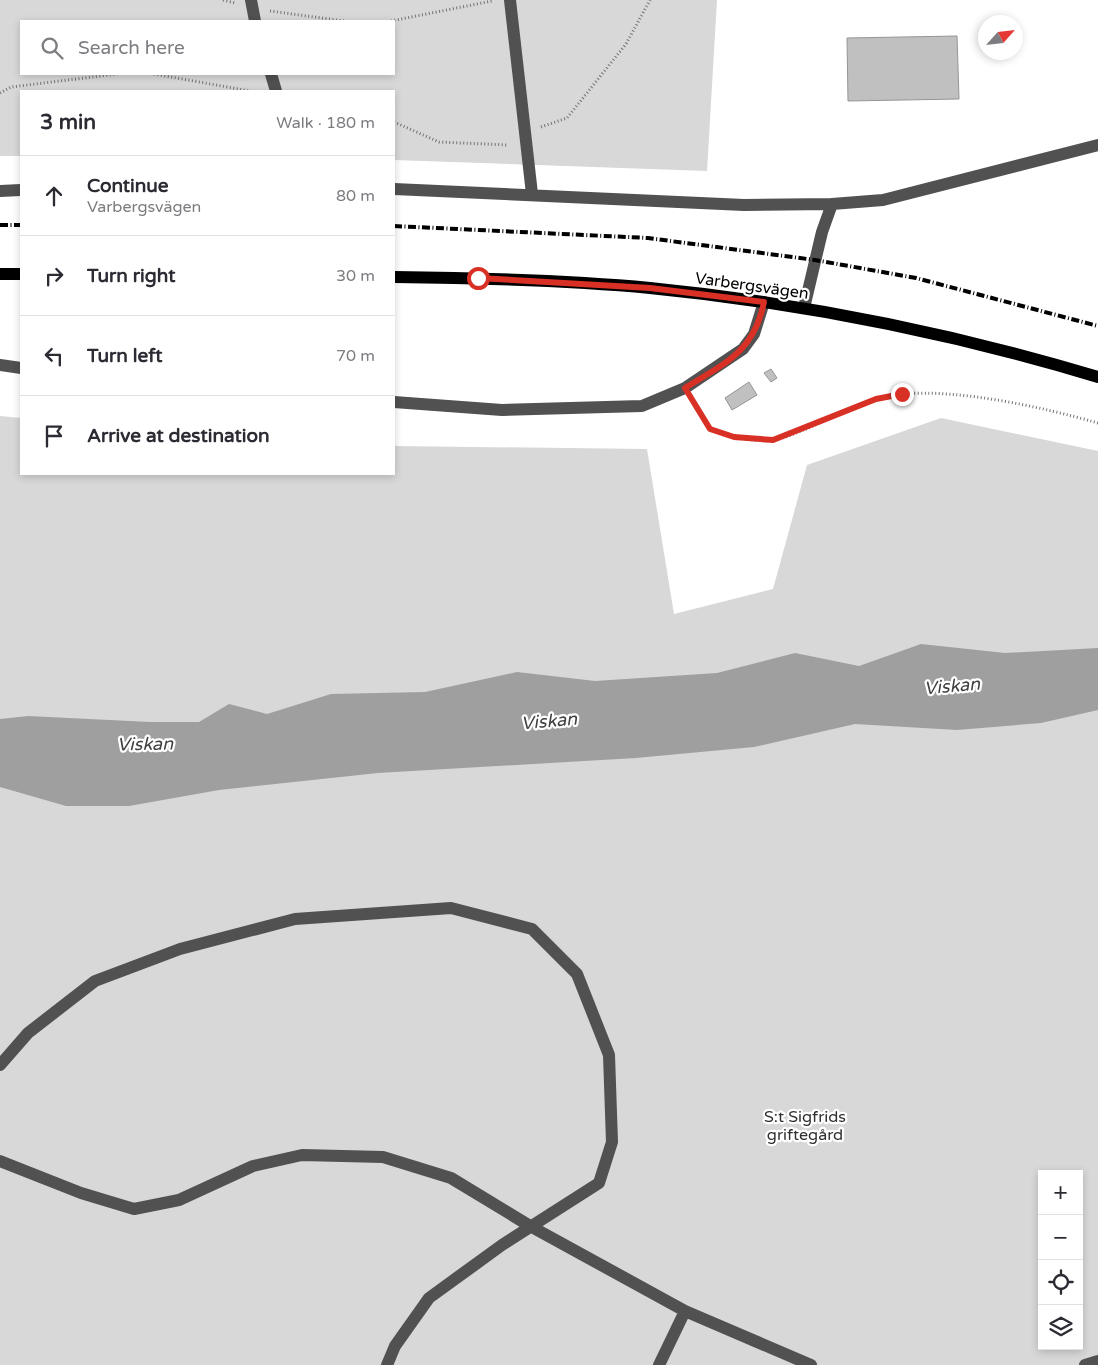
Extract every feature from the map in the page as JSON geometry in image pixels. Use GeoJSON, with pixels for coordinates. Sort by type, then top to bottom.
{"type":"FeatureCollection","features":[{"type":"Feature","properties":{"kind":"main road"},"geometry":{"type":"LineString","coordinates":[[0,274],[20,274]]}},
{"type":"Feature","properties":{"kind":"main road","name":"Varbergsvägen"},"geometry":{"type":"LineString","coordinates":[[395,277],[478,278],[650,288],[764,302],[951,337],[1098,377]]}},
{"type":"Feature","properties":{"kind":"street"},"geometry":{"type":"LineString","coordinates":[[510,0],[532,194]]}},
{"type":"Feature","properties":{"kind":"street"},"geometry":{"type":"LineString","coordinates":[[251,4],[255,20]]}},
{"type":"Feature","properties":{"kind":"street"},"geometry":{"type":"LineString","coordinates":[[271,75],[276,90]]}},
{"type":"Feature","properties":{"kind":"street"},"geometry":{"type":"LineString","coordinates":[[395,189],[744,205],[832,204],[883,200],[1098,145]]}},
{"type":"Feature","properties":{"kind":"street"},"geometry":{"type":"LineString","coordinates":[[0,191],[20,190]]}},
{"type":"Feature","properties":{"kind":"street"},"geometry":{"type":"LineString","coordinates":[[804,308],[822,232],[832,204]]}},
{"type":"Feature","properties":{"kind":"street"},"geometry":{"type":"LineString","coordinates":[[395,402],[502,410],[642,406],[685,388],[743,349],[754,334],[764,302]]}},
{"type":"Feature","properties":{"kind":"street"},"geometry":{"type":"LineString","coordinates":[[0,365],[20,368]]}},
{"type":"Feature","properties":{"kind":"street"},"geometry":{"type":"LineString","coordinates":[[0,1065],[28,1033],[95,981],[180,949],[295,919],[451,908],[532,929],[578,974],[609,1054],[612,1142],[599,1183],[530,1226],[429,1298],[395,1346],[387,1365]]}},
{"type":"Feature","properties":{"kind":"street"},"geometry":{"type":"LineString","coordinates":[[0,1161],[81,1193],[134,1209],[179,1200],[253,1166],[302,1155],[383,1156],[451,1178],[530,1226],[685,1310],[811,1365]]}},
{"type":"Feature","properties":{"kind":"street"},"geometry":{"type":"LineString","coordinates":[[659,1365],[685,1310]]}},
{"type":"Feature","properties":{"kind":"street"},"geometry":{"type":"LineString","coordinates":[[1085,1365],[1098,1361]]}},
{"type":"Feature","properties":{"kind":"path"},"geometry":{"type":"LineString","coordinates":[[223,0],[339,20]]}},
{"type":"Feature","properties":{"kind":"path"},"geometry":{"type":"LineString","coordinates":[[395,20],[498,0]]}},
{"type":"Feature","properties":{"kind":"path"},"geometry":{"type":"LineString","coordinates":[[0,93],[11,87],[110,75]]}},
{"type":"Feature","properties":{"kind":"path"},"geometry":{"type":"LineString","coordinates":[[160,75],[244,90]]}},
{"type":"Feature","properties":{"kind":"path"},"geometry":{"type":"LineString","coordinates":[[685,388],[710,429],[734,437],[752,439],[773,440],[788,436],[876,399],[902,394],[946,393],[1062,413],[1098,423]]}},
{"type":"Feature","properties":{"kind":"green space"},"geometry":{"type":"Polygon","coordinates":[[[0,0],[717,0],[707,171],[395,160],[395,90],[20,90],[20,156],[0,156],[0,0]]]}},
{"type":"Feature","properties":{"kind":"green space","name":"S:t Sigfrids griftegård"},"geometry":{"type":"Polygon","coordinates":[[[0,416],[20,418],[20,475],[395,475],[395,446],[647,449],[674,614],[773,589],[807,465],[941,418],[1098,451],[1098,1365],[0,1365],[0,416]]]}},
{"type":"Feature","properties":{"kind":"water","name":"Viskan"},"geometry":{"type":"Polygon","coordinates":[[[921,644],[1005,653],[1098,648],[1098,710],[1041,723],[957,730],[855,724],[754,747],[636,758],[378,773],[219,790],[129,806],[66,806],[0,787],[0,719],[28,716],[150,722],[199,722],[229,704],[267,714],[331,694],[425,692],[517,672],[595,681],[717,673],[795,653],[859,666],[921,644]]]}},
{"type":"Feature","properties":{"kind":"building"},"geometry":{"type":"Polygon","coordinates":[[[957,36],[959,99],[848,101],[847,38],[957,36]]]}},
{"type":"Feature","properties":{"kind":"building"},"geometry":{"type":"Polygon","coordinates":[[[771,369],[777,378],[771,382],[764,373],[771,369]]]}},
{"type":"Feature","properties":{"kind":"building"},"geometry":{"type":"Polygon","coordinates":[[[749,382],[757,395],[732,410],[725,398],[749,382]]]}},
{"type":"Feature","properties":{"kind":"railway"},"geometry":{"type":"LineString","coordinates":[[0,225],[20,225]]}},
{"type":"Feature","properties":{"kind":"railway"},"geometry":{"type":"LineString","coordinates":[[395,226],[648,238],[815,260],[916,278],[1098,326]]}},
{"type":"Feature","properties":{"kind":"route"},"geometry":{"type":"LineString","coordinates":[[478,278],[650,288],[764,302],[761,317],[754,334],[743,349],[685,388],[710,429],[734,437],[773,440],[788,436],[876,399],[902,394]]}}]}
